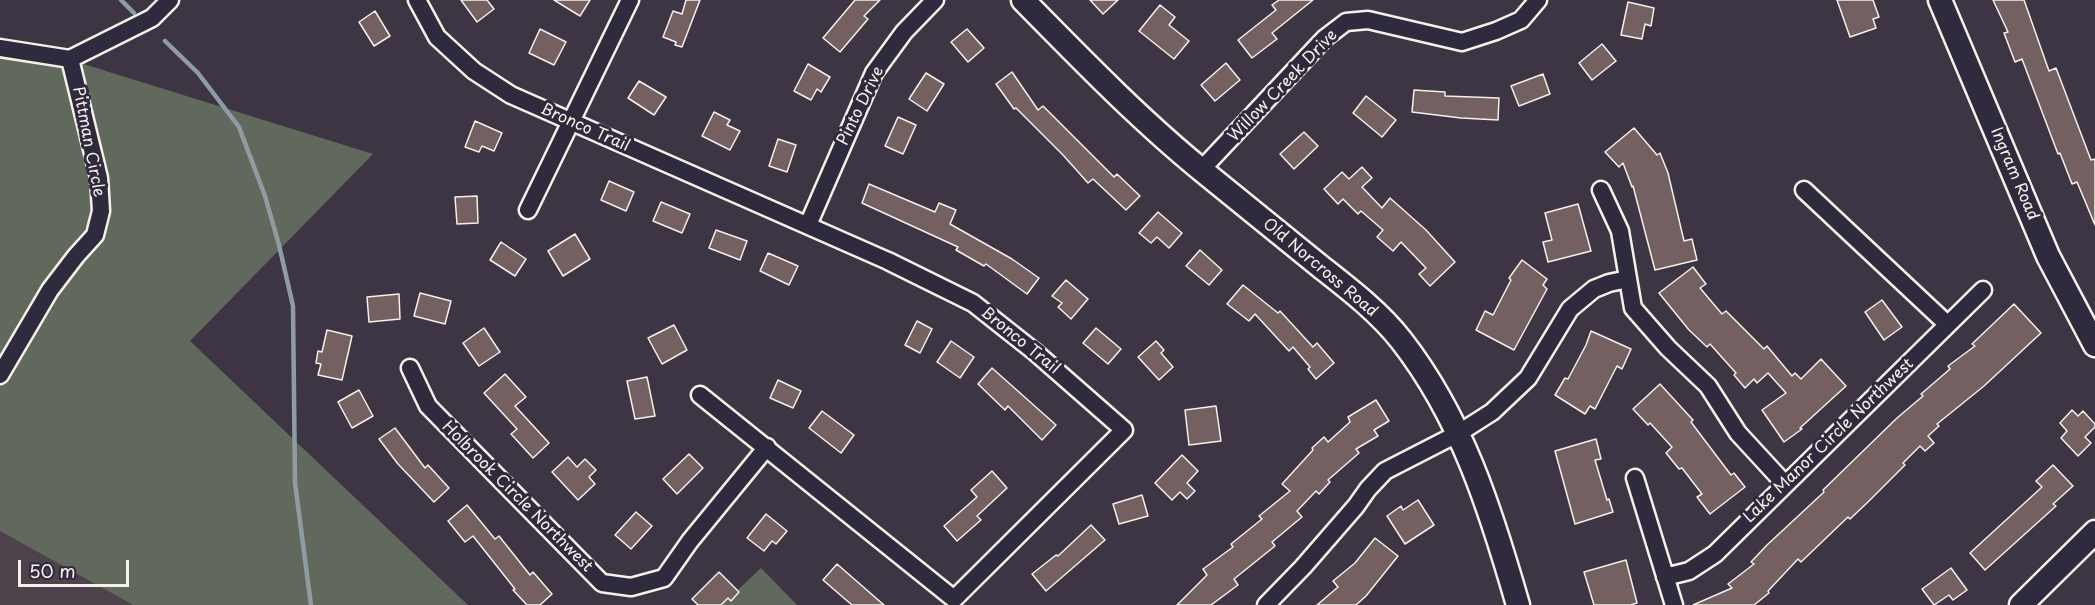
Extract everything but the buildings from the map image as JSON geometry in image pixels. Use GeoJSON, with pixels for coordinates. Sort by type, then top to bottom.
{"type":"FeatureCollection","features":[{"type":"Feature","properties":{"kind":"street"},"geometry":{"type":"LineString","coordinates":[[0,48],[70,59],[152,18],[170,0]]}},
{"type":"Feature","properties":{"kind":"street","name":"Bronco Trail"},"geometry":{"type":"LineString","coordinates":[[417,0],[438,37],[474,71],[511,95],[888,261],[973,303],[1035,352],[1124,430],[954,599],[700,395]]}},
{"type":"Feature","properties":{"kind":"street"},"geometry":{"type":"LineString","coordinates":[[528,210],[630,0]]}},
{"type":"Feature","properties":{"kind":"street","name":"Pinto Drive"},"geometry":{"type":"LineString","coordinates":[[808,225],[874,73],[904,32],[935,0]]}},
{"type":"Feature","properties":{"kind":"street","name":"Old Norcross Road"},"geometry":{"type":"LineString","coordinates":[[1023,0],[1106,83],[1201,170],[1349,290],[1384,321],[1401,341],[1436,390],[1459,432],[1493,524],[1518,605]]}},
{"type":"Feature","properties":{"kind":"street","name":"Willow Creek Drive"},"geometry":{"type":"LineString","coordinates":[[1201,170],[1325,39],[1346,22],[1368,20],[1462,42],[1521,20],[1538,0]]}},
{"type":"Feature","properties":{"kind":"street","name":"Ingram Road"},"geometry":{"type":"LineString","coordinates":[[1940,0],[2048,256],[2095,345]]}},
{"type":"Feature","properties":{"kind":"street","name":"Pittman Circle"},"geometry":{"type":"LineString","coordinates":[[0,375],[50,290],[75,256],[95,235],[101,211],[99,178],[70,59]]}},
{"type":"Feature","properties":{"kind":"street"},"geometry":{"type":"LineString","coordinates":[[1601,189],[1620,231],[1633,308],[1668,348],[1708,386],[1738,433],[1785,484]]}},
{"type":"Feature","properties":{"kind":"street"},"geometry":{"type":"LineString","coordinates":[[1804,190],[1947,324]]}},
{"type":"Feature","properties":{"kind":"street"},"geometry":{"type":"LineString","coordinates":[[1266,605],[1303,567],[1385,471],[1492,412],[1528,378],[1570,309],[1593,289],[1628,279]]}},
{"type":"Feature","properties":{"kind":"street","name":"Lake Manor Circle Northwest"},"geometry":{"type":"LineString","coordinates":[[1665,577],[1689,570],[1715,554],[1983,290]]}},
{"type":"Feature","properties":{"kind":"street","name":"Holbrook Circle Northwest"},"geometry":{"type":"LineString","coordinates":[[410,368],[428,406],[602,583],[632,587],[664,578],[690,541],[767,447]]}},
{"type":"Feature","properties":{"kind":"street"},"geometry":{"type":"LineString","coordinates":[[1635,478],[1674,605]]}},
{"type":"Feature","properties":{"kind":"street"},"geometry":{"type":"LineString","coordinates":[[2021,605],[2095,532]]}},
{"type":"Feature","properties":{"kind":"shaded area"},"geometry":{"type":"Polygon","coordinates":[[[0,531],[133,605],[0,605],[0,531]]]}},
{"type":"Feature","properties":{"kind":"green space"},"geometry":{"type":"Polygon","coordinates":[[[0,44],[61,57],[373,154],[190,341],[468,605],[133,605],[0,531],[0,44]]]}},
{"type":"Feature","properties":{"kind":"green space"},"geometry":{"type":"Polygon","coordinates":[[[761,568],[797,605],[722,605],[761,568]]]}},
{"type":"Feature","properties":{"kind":"waterway"},"geometry":{"type":"LineString","coordinates":[[121,0],[134,13]]}},
{"type":"Feature","properties":{"kind":"waterway"},"geometry":{"type":"LineString","coordinates":[[165,41],[198,73],[239,127],[265,196],[279,245],[293,306],[295,483],[311,605]]}}]}
